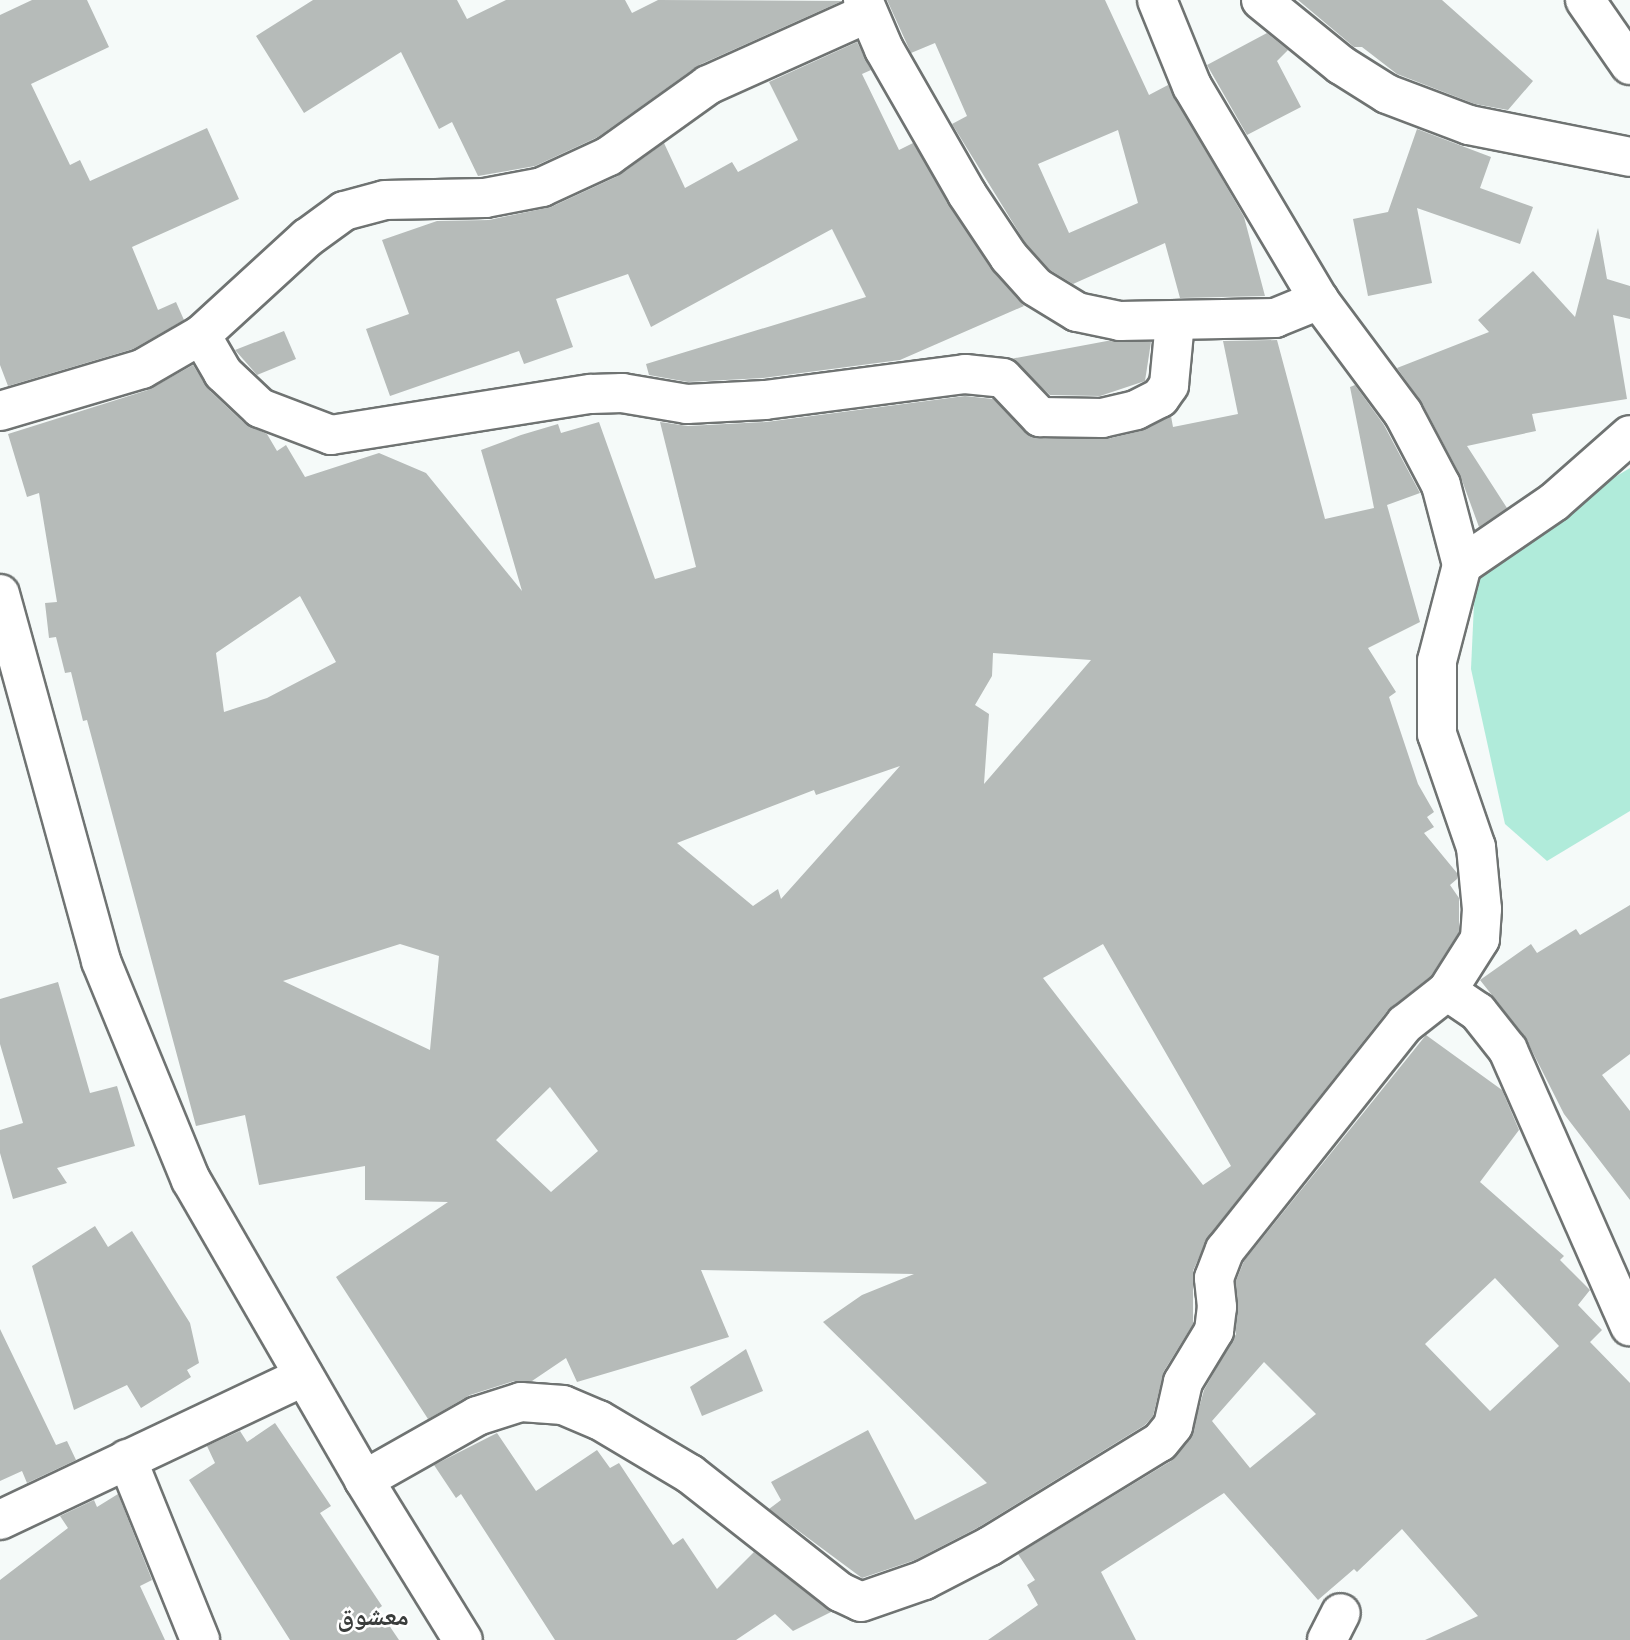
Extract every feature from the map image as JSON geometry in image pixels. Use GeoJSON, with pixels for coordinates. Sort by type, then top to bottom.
{"type":"FeatureCollection","features":[{"type":"Feature","properties":{"kind":"street"},"geometry":{"type":"LineString","coordinates":[[364,1480],[477,1416],[521,1402],[563,1405],[599,1420],[690,1474],[840,1592],[860,1602],[923,1580],[990,1546],[1160,1442],[1173,1426],[1183,1382],[1214,1331],[1214,1278],[1225,1250],[1405,1024],[1447,991],[1480,939],[1482,909],[1476,847],[1444,757],[1435,704],[1443,629],[1462,565],[1441,485],[1409,425],[1319,300],[1192,86],[1157,0]]}},
{"type":"Feature","properties":{"kind":"street"},"geometry":{"type":"LineString","coordinates":[[1261,0],[1341,65],[1387,94],[1469,125],[1630,157]]}},
{"type":"Feature","properties":{"kind":"street"},"geometry":{"type":"LineString","coordinates":[[1584,0],[1630,65]]}},
{"type":"Feature","properties":{"kind":"street"},"geometry":{"type":"LineString","coordinates":[[0,411],[142,369],[201,335],[306,238],[344,211],[384,200],[485,198],[542,187],[609,156],[708,85],[866,6],[884,49],[967,194],[1009,257],[1036,287],[1077,312],[1120,321],[1275,318],[1319,300]]}},
{"type":"Feature","properties":{"kind":"street"},"geometry":{"type":"LineString","coordinates":[[201,335],[209,355],[250,400],[302,427],[331,435],[591,394],[622,393],[687,404],[726,402],[965,374],[1003,378],[1040,417],[1102,418],[1136,410],[1160,398],[1169,386],[1175,322]]}},
{"type":"Feature","properties":{"kind":"street"},"geometry":{"type":"LineString","coordinates":[[1462,565],[1554,502],[1630,435]]}},
{"type":"Feature","properties":{"kind":"street"},"geometry":{"type":"LineString","coordinates":[[0,594],[101,961],[139,1059],[191,1180],[364,1480],[463,1640]]}},
{"type":"Feature","properties":{"kind":"street"},"geometry":{"type":"LineString","coordinates":[[1447,991],[1478,1012],[1508,1050],[1630,1326]]}},
{"type":"Feature","properties":{"kind":"street"},"geometry":{"type":"LineString","coordinates":[[0,1520],[304,1376]]}},
{"type":"Feature","properties":{"kind":"street"},"geometry":{"type":"LineString","coordinates":[[127,1459],[200,1640]]}},
{"type":"Feature","properties":{"kind":"green space"},"geometry":{"type":"Polygon","coordinates":[[[1630,468],[1630,811],[1547,861],[1505,824],[1471,669],[1476,560],[1630,468]]]}},
{"type":"Feature","properties":{"kind":"building"},"geometry":{"type":"Polygon","coordinates":[[[32,0],[87,0],[109,47],[31,84],[70,165],[80,160],[90,181],[207,128],[239,199],[132,247],[158,310],[176,302],[184,320],[133,349],[8,386],[0,365],[0,15],[32,0]]]}},
{"type":"Feature","properties":{"kind":"building"},"geometry":{"type":"Polygon","coordinates":[[[313,0],[457,0],[467,19],[506,0],[625,0],[632,13],[658,0],[842,1],[699,65],[598,137],[535,166],[478,176],[452,122],[439,129],[401,52],[304,113],[256,36],[313,0]]]}},
{"type":"Feature","properties":{"kind":"building"},"geometry":{"type":"Polygon","coordinates":[[[887,0],[1105,0],[1149,95],[1168,85],[1244,217],[1265,296],[1180,298],[1165,243],[1073,284],[1050,270],[1026,244],[952,124],[967,116],[935,43],[911,53],[887,0]],[[1118,130],[1038,164],[1069,233],[1138,203],[1118,130]]]}},
{"type":"Feature","properties":{"kind":"building"},"geometry":{"type":"Polygon","coordinates":[[[1298,0],[1442,0],[1533,81],[1508,110],[1475,104],[1397,74],[1362,47],[1354,47],[1298,0]]]}},
{"type":"Feature","properties":{"kind":"building"},"geometry":{"type":"Polygon","coordinates":[[[1267,33],[1288,50],[1277,61],[1301,107],[1247,135],[1207,65],[1267,33]]]}},
{"type":"Feature","properties":{"kind":"building"},"geometry":{"type":"Polygon","coordinates":[[[857,42],[871,70],[862,74],[899,150],[913,143],[991,269],[1024,306],[900,360],[763,378],[688,382],[649,375],[646,364],[866,297],[832,229],[651,327],[628,274],[556,299],[573,347],[524,364],[519,351],[390,396],[366,329],[409,314],[382,240],[437,221],[489,220],[551,207],[618,176],[664,143],[685,188],[732,162],[738,172],[798,140],[769,82],[857,42]]]}},
{"type":"Feature","properties":{"kind":"building"},"geometry":{"type":"Polygon","coordinates":[[[1417,129],[1491,157],[1480,188],[1533,207],[1520,244],[1417,208],[1432,283],[1368,296],[1353,219],[1388,212],[1417,129]]]}},
{"type":"Feature","properties":{"kind":"building"},"geometry":{"type":"Polygon","coordinates":[[[1598,228],[1607,279],[1630,286],[1630,319],[1613,315],[1627,399],[1532,414],[1536,431],[1467,446],[1507,508],[1479,527],[1460,475],[1422,403],[1397,368],[1489,332],[1478,320],[1533,271],[1575,317],[1598,228]]]}},
{"type":"Feature","properties":{"kind":"building"},"geometry":{"type":"Polygon","coordinates":[[[284,331],[296,359],[257,375],[235,350],[284,331]]]}},
{"type":"Feature","properties":{"kind":"building"},"geometry":{"type":"Polygon","coordinates":[[[1277,340],[1325,519],[1374,508],[1350,387],[1355,385],[1384,425],[1420,493],[1387,505],[1420,622],[1368,648],[1396,692],[1389,697],[1418,784],[1434,812],[1427,817],[1434,827],[1424,833],[1457,873],[1457,879],[1450,885],[1459,898],[1459,932],[1431,976],[1388,1010],[1208,1237],[1193,1271],[1193,1324],[1164,1371],[1153,1416],[1145,1425],[979,1527],[915,1560],[862,1578],[769,1509],[781,1500],[771,1482],[868,1430],[915,1520],[987,1483],[823,1322],[862,1295],[914,1274],[701,1270],[729,1337],[577,1382],[566,1358],[532,1381],[514,1381],[470,1395],[428,1419],[336,1277],[448,1202],[365,1200],[365,1166],[259,1185],[245,1115],[196,1126],[87,720],[83,721],[71,672],[65,673],[56,637],[49,638],[45,603],[57,602],[39,493],[27,497],[8,434],[148,390],[193,365],[208,389],[245,424],[267,434],[277,451],[286,445],[305,477],[379,453],[426,473],[522,591],[481,450],[521,435],[558,424],[561,433],[599,422],[655,579],[696,567],[660,422],[688,426],[766,422],[965,396],[993,399],[1032,437],[1107,439],[1141,431],[1171,416],[1173,427],[1238,414],[1223,341],[1277,340]],[[300,596],[216,653],[224,712],[267,698],[336,662],[300,596]],[[993,653],[992,676],[975,705],[989,714],[984,784],[1091,660],[993,653]],[[900,766],[816,795],[814,790],[677,843],[753,906],[778,889],[781,899],[900,766]],[[400,944],[283,981],[430,1050],[439,956],[400,944]],[[1103,944],[1043,978],[1203,1185],[1231,1166],[1103,944]],[[550,1087],[496,1140],[551,1192],[598,1151],[550,1087]]]}},
{"type":"Feature","properties":{"kind":"building"},"geometry":{"type":"Polygon","coordinates":[[[1107,341],[1151,342],[1145,381],[1100,396],[1050,395],[1010,359],[1107,341]]]}},
{"type":"Feature","properties":{"kind":"building"},"geometry":{"type":"Polygon","coordinates":[[[1630,905],[1630,1054],[1602,1075],[1630,1111],[1630,1200],[1564,1114],[1525,1037],[1480,980],[1531,944],[1537,953],[1576,929],[1580,935],[1630,905]]]}},
{"type":"Feature","properties":{"kind":"building"},"geometry":{"type":"Polygon","coordinates":[[[58,982],[90,1093],[117,1086],[135,1146],[57,1168],[67,1183],[13,1199],[0,1153],[0,1130],[23,1123],[0,1044],[0,999],[58,982]]]}},
{"type":"Feature","properties":{"kind":"building"},"geometry":{"type":"Polygon","coordinates":[[[1426,1035],[1502,1090],[1519,1130],[1480,1182],[1564,1256],[1560,1260],[1590,1290],[1578,1305],[1602,1330],[1590,1342],[1630,1383],[1630,1640],[1425,1640],[1478,1616],[1402,1529],[1357,1572],[1354,1569],[1318,1600],[1224,1493],[1101,1572],[1136,1640],[988,1640],[1038,1605],[1027,1585],[1035,1580],[1018,1554],[1171,1461],[1190,1440],[1204,1390],[1236,1334],[1236,1281],[1244,1261],[1426,1035]],[[1495,1278],[1425,1344],[1490,1411],[1559,1346],[1495,1278]],[[1264,1362],[1212,1421],[1250,1468],[1316,1414],[1264,1362]]]}},
{"type":"Feature","properties":{"kind":"building"},"geometry":{"type":"Polygon","coordinates":[[[95,1226],[108,1247],[132,1231],[190,1323],[199,1363],[187,1370],[191,1377],[141,1408],[127,1385],[74,1410],[32,1266],[95,1226]]]}},
{"type":"Feature","properties":{"kind":"building"},"geometry":{"type":"Polygon","coordinates":[[[0,1329],[56,1445],[67,1441],[76,1460],[27,1483],[22,1471],[0,1481],[0,1329]]]}},
{"type":"Feature","properties":{"kind":"building"},"geometry":{"type":"Polygon","coordinates":[[[746,1349],[763,1391],[702,1416],[690,1387],[746,1349]]]}},
{"type":"Feature","properties":{"kind":"building"},"geometry":{"type":"Polygon","coordinates":[[[275,1423],[331,1506],[320,1513],[382,1606],[378,1609],[399,1640],[290,1640],[189,1480],[215,1463],[207,1446],[240,1431],[247,1442],[275,1423]]]}},
{"type":"Feature","properties":{"kind":"building"},"geometry":{"type":"Polygon","coordinates":[[[497,1433],[536,1491],[597,1450],[610,1468],[619,1463],[673,1545],[683,1538],[717,1589],[754,1552],[831,1612],[793,1631],[775,1614],[736,1640],[555,1640],[461,1494],[456,1498],[434,1465],[497,1433]]]}},
{"type":"Feature","properties":{"kind":"building"},"geometry":{"type":"Polygon","coordinates":[[[118,1494],[152,1580],[140,1586],[165,1640],[0,1640],[0,1580],[68,1528],[60,1516],[94,1500],[97,1507],[118,1494]]]}},
{"type":"Feature","properties":{"kind":"district","name":"معشوق"},"geometry":{"type":"Point","coordinates":[373,1617]}}]}
